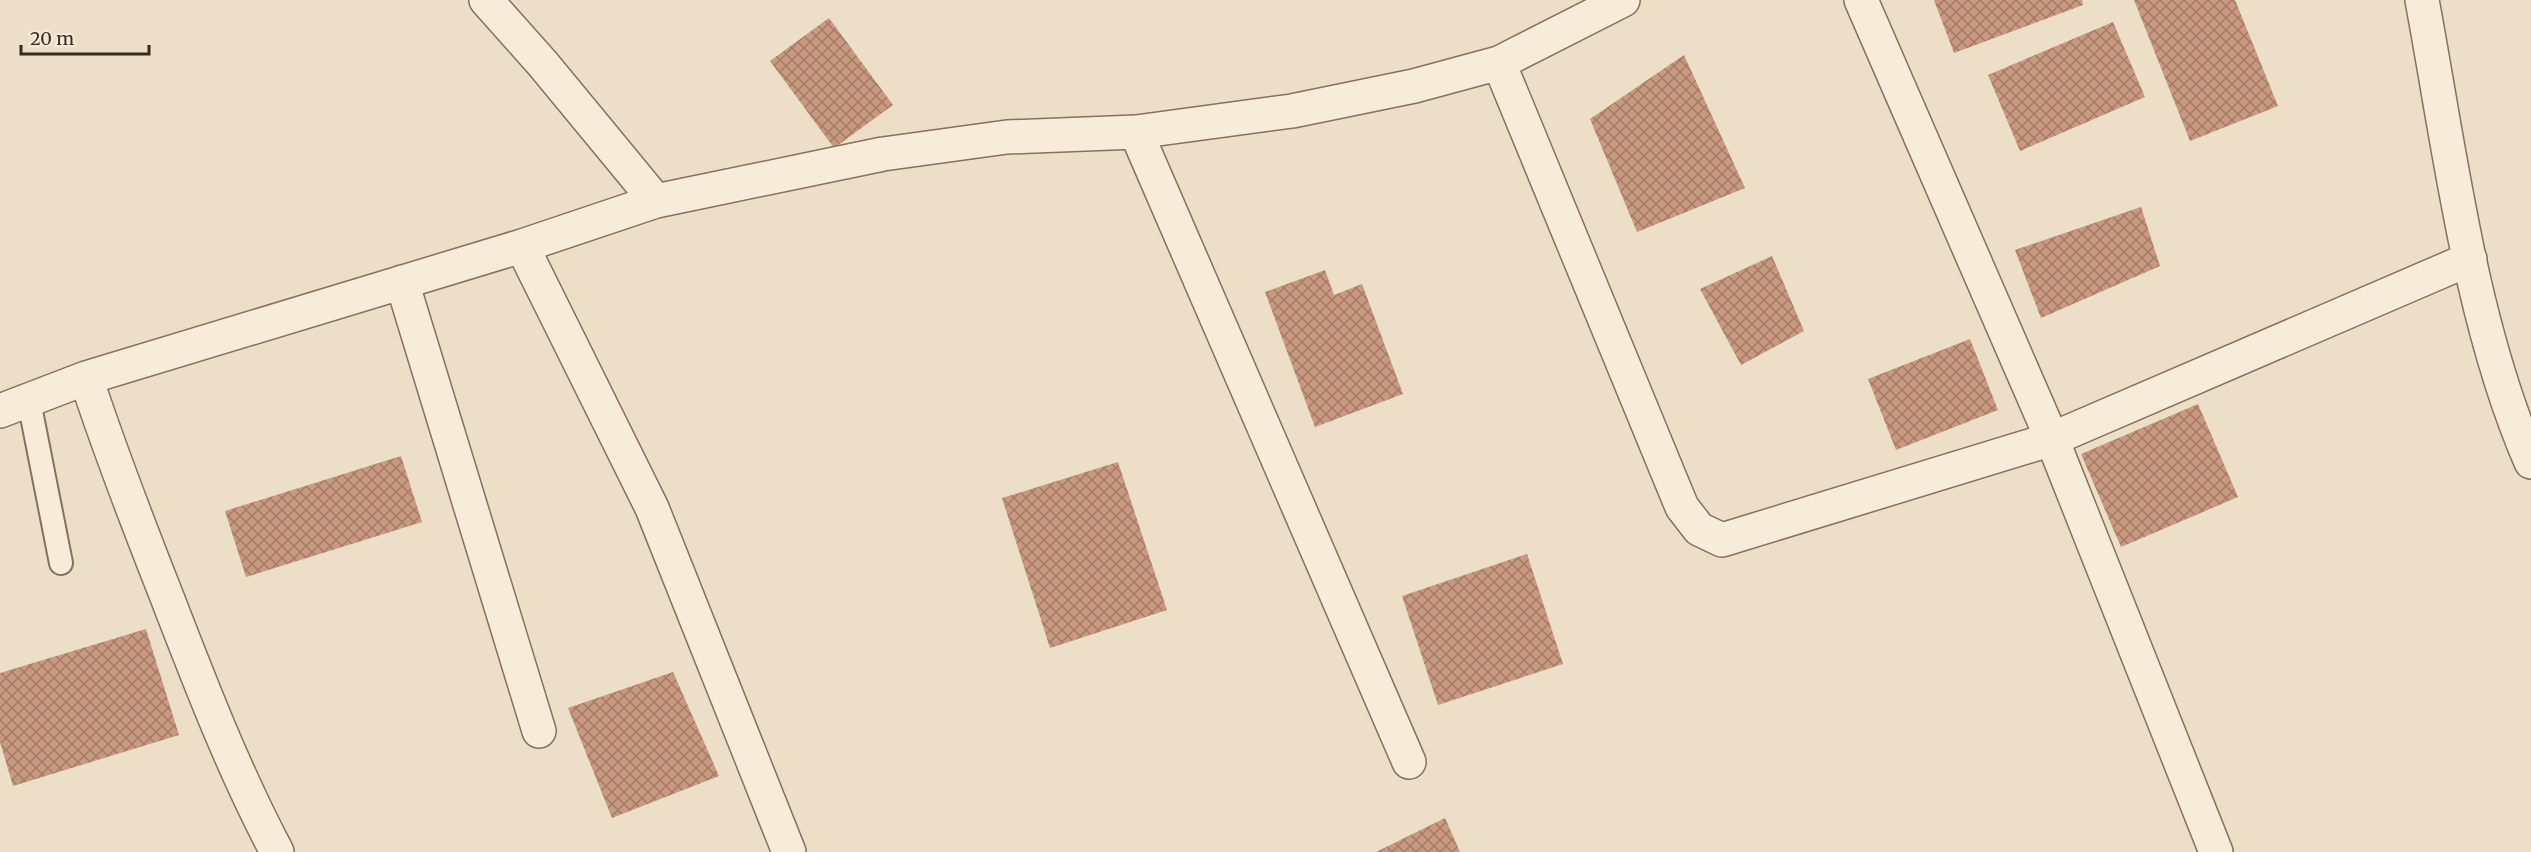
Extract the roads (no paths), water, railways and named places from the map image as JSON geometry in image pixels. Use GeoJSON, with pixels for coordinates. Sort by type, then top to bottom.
{"type":"FeatureCollection","features":[{"type":"Feature","properties":{"kind":"street"},"geometry":{"type":"LineString","coordinates":[[486,0],[543,64],[656,201]]}},
{"type":"Feature","properties":{"kind":"street"},"geometry":{"type":"LineString","coordinates":[[15,406],[86,378],[522,246],[656,201],[883,153],[1007,137],[1136,132],[1292,111],[1414,86],[1499,63],[1623,0]]}},
{"type":"Feature","properties":{"kind":"street"},"geometry":{"type":"LineString","coordinates":[[1861,0],[2052,439],[2216,852]]}},
{"type":"Feature","properties":{"kind":"street"},"geometry":{"type":"LineString","coordinates":[[2422,0],[2470,259],[2510,412],[2531,462]]}},
{"type":"Feature","properties":{"kind":"street"},"geometry":{"type":"LineString","coordinates":[[1499,63],[1682,507],[1699,529],[1722,540],[2052,439],[2470,259]]}},
{"type":"Feature","properties":{"kind":"street"},"geometry":{"type":"LineString","coordinates":[[1136,132],[1409,762]]}},
{"type":"Feature","properties":{"kind":"street"},"geometry":{"type":"LineString","coordinates":[[522,246],[652,508],[789,852]]}},
{"type":"Feature","properties":{"kind":"street"},"geometry":{"type":"LineString","coordinates":[[402,282],[539,731]]}},
{"type":"Feature","properties":{"kind":"street"},"geometry":{"type":"LineString","coordinates":[[86,378],[120,477],[186,650],[241,778],[277,852]]}},
{"type":"Feature","properties":{"kind":"lane"},"geometry":{"type":"LineString","coordinates":[[15,406],[61,563]]}}]}
